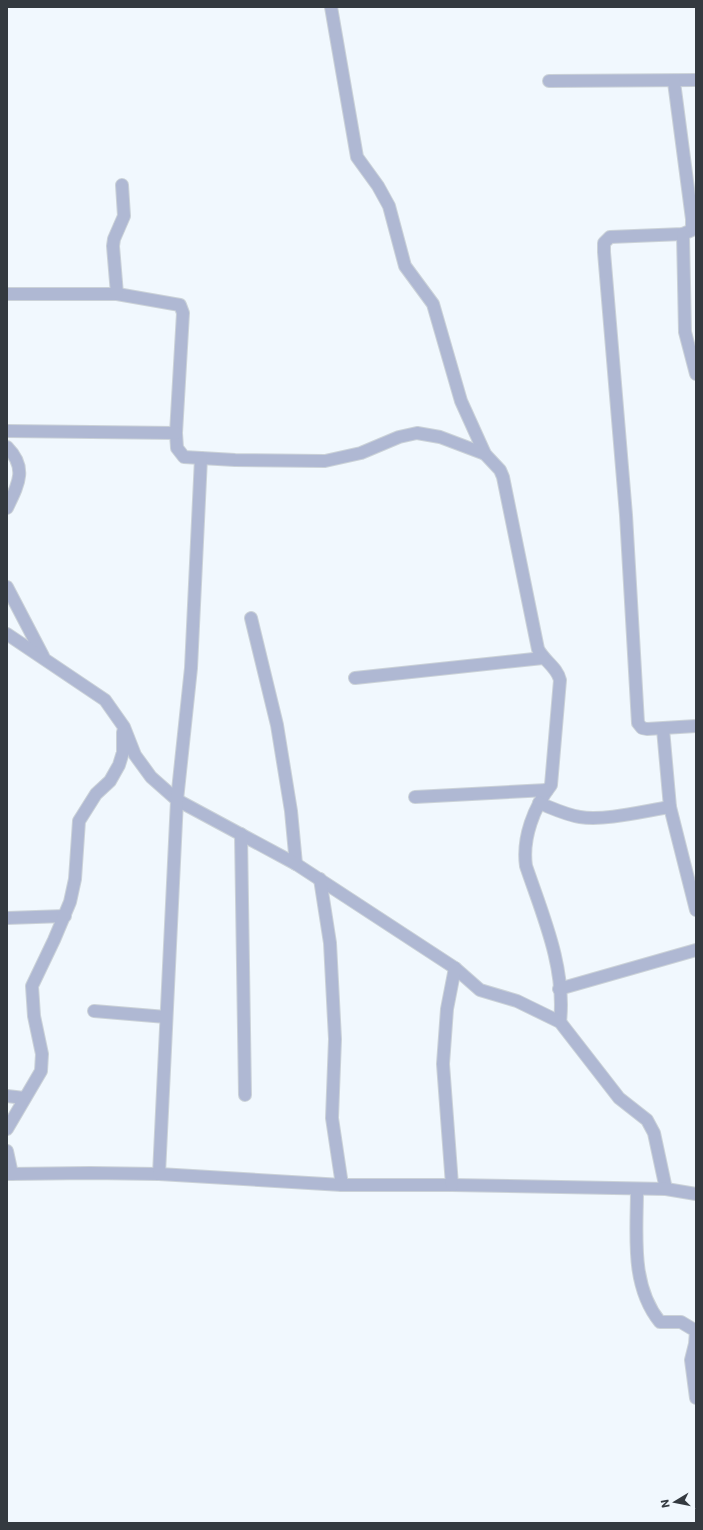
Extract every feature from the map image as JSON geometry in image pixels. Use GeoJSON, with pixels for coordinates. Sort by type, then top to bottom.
{"type":"FeatureCollection","features":[{"type":"Feature","properties":{"kind":"street"},"geometry":{"type":"LineString","coordinates":[[331,7],[357,157],[378,186],[389,206],[405,266],[433,304],[461,401],[485,454],[500,470],[503,477],[538,649],[543,658],[558,672],[560,680],[551,784],[539,803],[527,837],[524,851],[526,866],[555,952],[562,1009],[560,1022]]}},
{"type":"Feature","properties":{"kind":"street"},"geometry":{"type":"LineString","coordinates":[[549,81],[674,82],[696,80]]}},
{"type":"Feature","properties":{"kind":"street"},"geometry":{"type":"LineString","coordinates":[[674,82],[693,225],[692,230],[683,234],[610,237],[604,243],[626,515],[638,723],[642,728],[662,729],[696,726]]}},
{"type":"Feature","properties":{"kind":"street"},"geometry":{"type":"LineString","coordinates":[[117,294],[113,246],[114,239],[124,216],[122,185]]}},
{"type":"Feature","properties":{"kind":"street"},"geometry":{"type":"LineString","coordinates":[[683,234],[685,332],[696,374]]}},
{"type":"Feature","properties":{"kind":"street"},"geometry":{"type":"LineString","coordinates":[[7,294],[117,294],[175,303],[182,308],[176,433],[177,448],[179,453],[184,456],[235,460],[325,461],[362,453],[399,437],[417,433],[440,437],[485,454]]}},
{"type":"Feature","properties":{"kind":"street"},"geometry":{"type":"LineString","coordinates":[[7,431],[176,433]]}},
{"type":"Feature","properties":{"kind":"street"},"geometry":{"type":"LineString","coordinates":[[7,447],[12,452],[19,466],[20,478],[7,508]]}},
{"type":"Feature","properties":{"kind":"street"},"geometry":{"type":"LineString","coordinates":[[158,1174],[177,800],[191,668],[201,458]]}},
{"type":"Feature","properties":{"kind":"street"},"geometry":{"type":"LineString","coordinates":[[7,587],[43,657]]}},
{"type":"Feature","properties":{"kind":"street"},"geometry":{"type":"LineString","coordinates":[[252,618],[277,725],[291,811],[296,864]]}},
{"type":"Feature","properties":{"kind":"street"},"geometry":{"type":"LineString","coordinates":[[7,634],[105,700],[124,727],[135,755],[151,777],[177,800],[296,864],[455,968],[480,990],[517,1001],[560,1022],[618,1098],[647,1120],[654,1133],[666,1189]]}},
{"type":"Feature","properties":{"kind":"street"},"geometry":{"type":"LineString","coordinates":[[355,678],[543,658]]}},
{"type":"Feature","properties":{"kind":"street"},"geometry":{"type":"LineString","coordinates":[[7,1129],[41,1071],[43,1062],[34,1016],[32,986],[65,916],[70,902],[75,879],[79,821],[96,794],[110,781],[119,765],[123,752],[124,727]]}},
{"type":"Feature","properties":{"kind":"street"},"geometry":{"type":"LineString","coordinates":[[662,729],[670,807],[696,910]]}},
{"type":"Feature","properties":{"kind":"street"},"geometry":{"type":"LineString","coordinates":[[415,797],[547,790]]}},
{"type":"Feature","properties":{"kind":"street"},"geometry":{"type":"LineString","coordinates":[[539,803],[573,816],[583,817],[606,816],[670,807]]}},
{"type":"Feature","properties":{"kind":"street"},"geometry":{"type":"LineString","coordinates":[[241,834],[245,1094]]}},
{"type":"Feature","properties":{"kind":"street"},"geometry":{"type":"LineString","coordinates":[[320,880],[330,943],[334,1039],[332,1118],[342,1185]]}},
{"type":"Feature","properties":{"kind":"street"},"geometry":{"type":"LineString","coordinates":[[7,918],[65,916]]}},
{"type":"Feature","properties":{"kind":"street"},"geometry":{"type":"LineString","coordinates":[[559,989],[696,950]]}},
{"type":"Feature","properties":{"kind":"street"},"geometry":{"type":"LineString","coordinates":[[452,1185],[443,1064],[447,1009],[455,968]]}},
{"type":"Feature","properties":{"kind":"street"},"geometry":{"type":"LineString","coordinates":[[94,1012],[166,1018]]}},
{"type":"Feature","properties":{"kind":"street"},"geometry":{"type":"LineString","coordinates":[[7,1096],[24,1098]]}},
{"type":"Feature","properties":{"kind":"street"},"geometry":{"type":"LineString","coordinates":[[7,1151],[9,1174],[158,1174],[342,1185],[452,1185],[666,1189],[696,1194]]}},
{"type":"Feature","properties":{"kind":"street"},"geometry":{"type":"LineString","coordinates":[[637,1189],[638,1268],[642,1288],[650,1309],[660,1322],[681,1322],[696,1331],[695,1344],[691,1360],[696,1398]]}}]}
